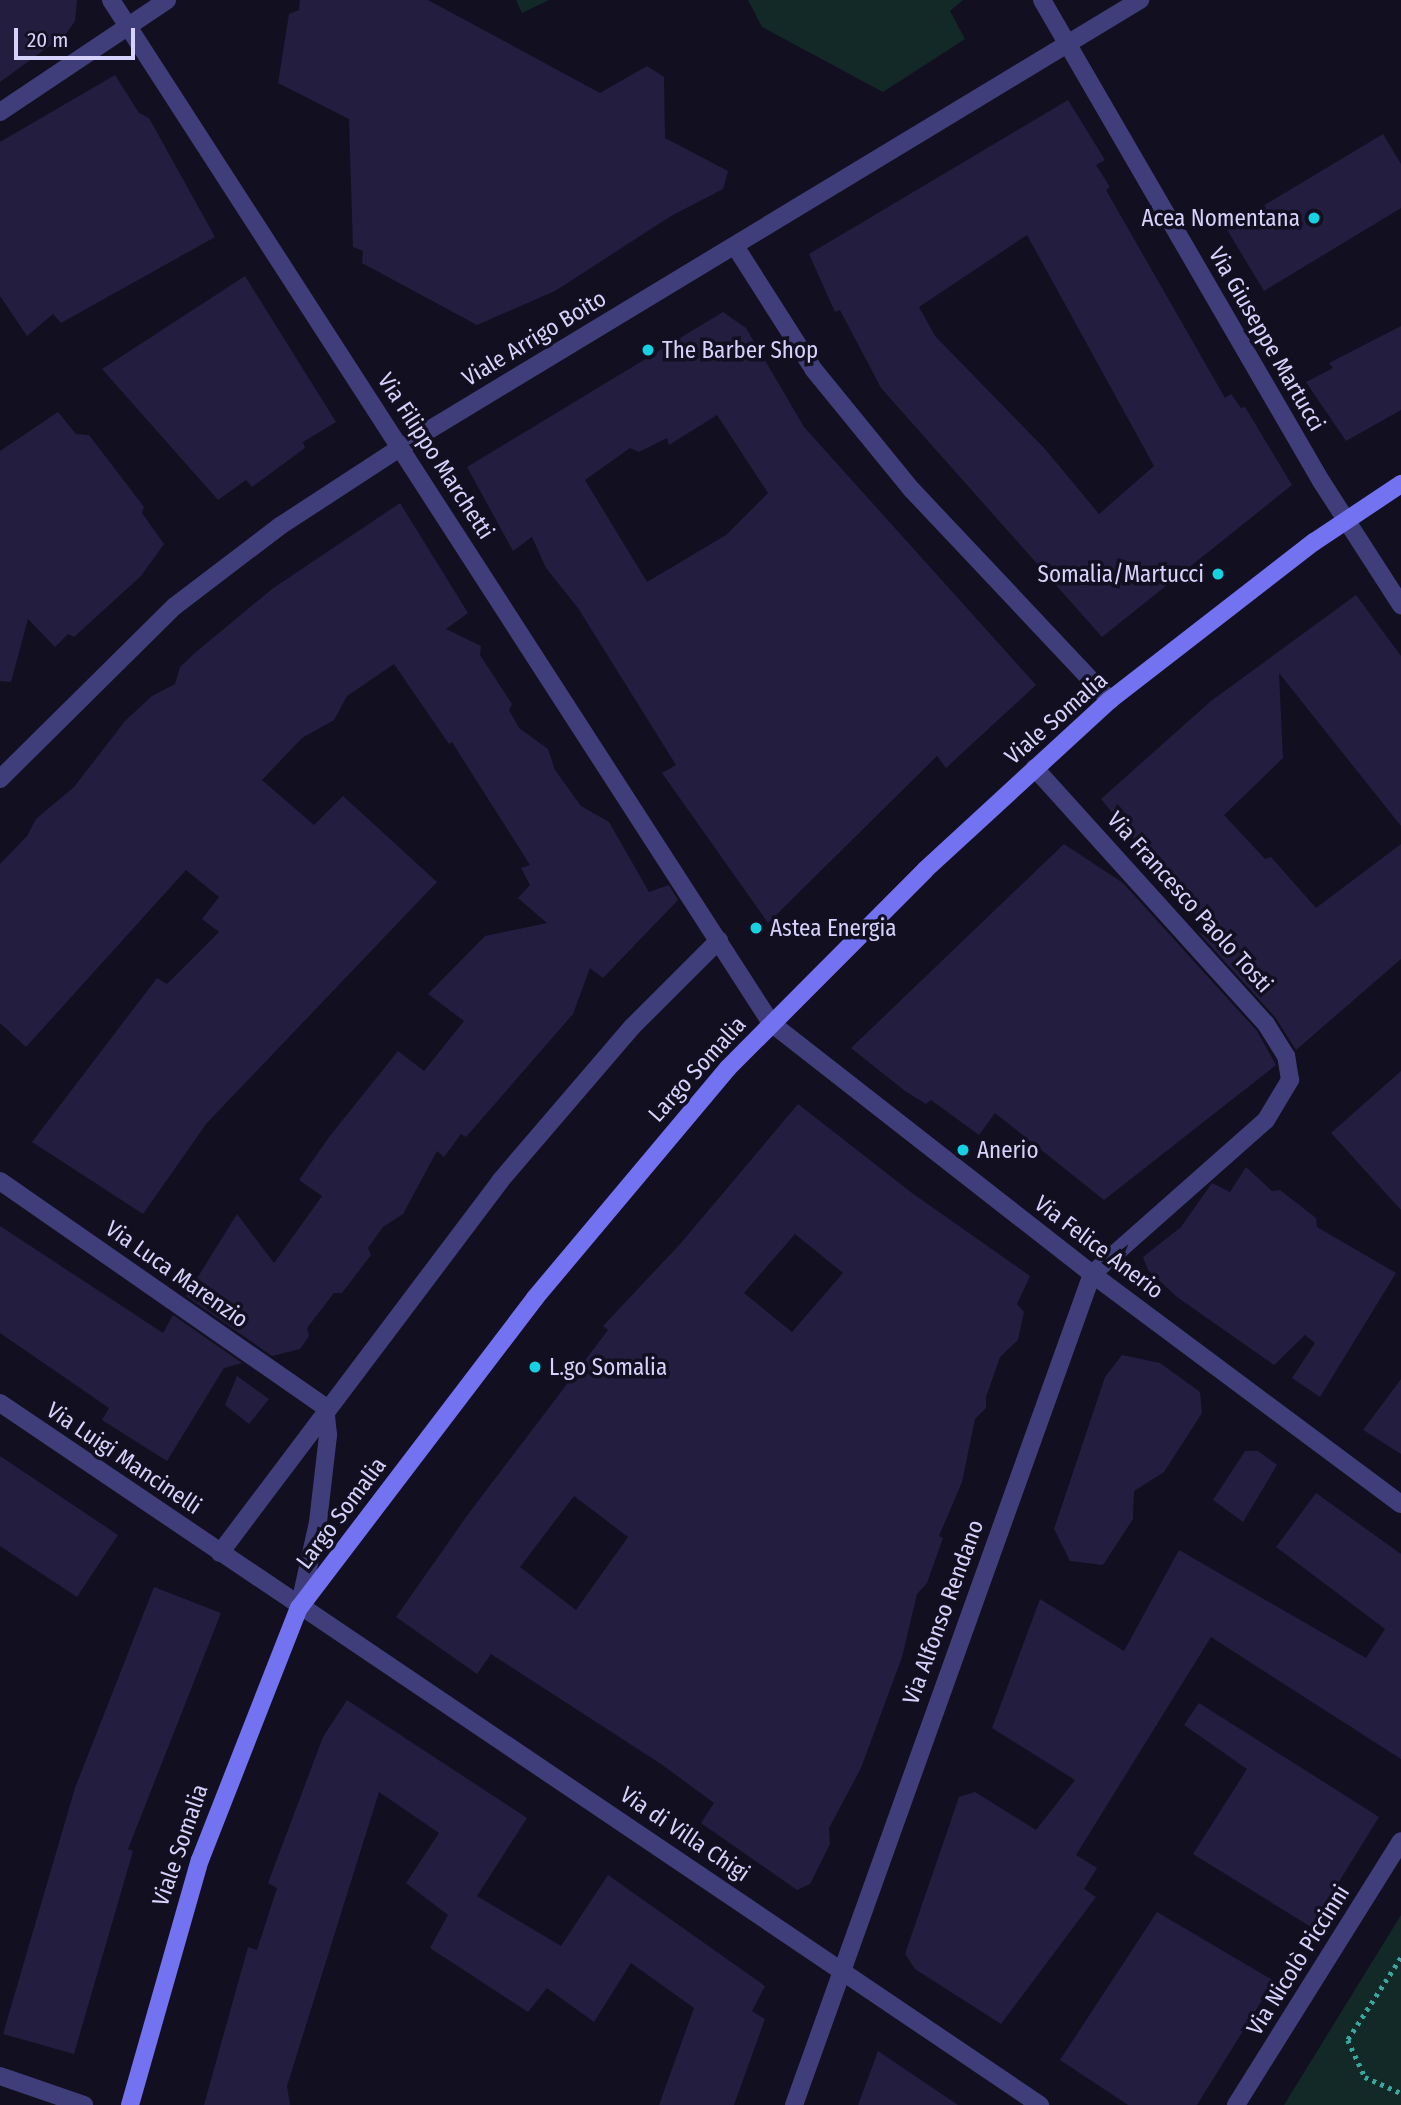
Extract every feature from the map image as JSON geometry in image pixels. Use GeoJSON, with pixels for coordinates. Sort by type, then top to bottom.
{"type":"FeatureCollection","features":[{"type":"Feature","properties":{"kind":"main road","name":"Viale Somalia"},"geometry":{"type":"LineString","coordinates":[[771,1023],[1035,768],[1110,701],[1346,521],[1401,484]]}},
{"type":"Feature","properties":{"kind":"main road","name":"Largo Somalia"},"geometry":{"type":"LineString","coordinates":[[299,1608],[535,1298],[668,1137],[771,1023]]}},
{"type":"Feature","properties":{"kind":"main road","name":"Viale Somalia"},"geometry":{"type":"LineString","coordinates":[[130,2105],[134,2076],[207,1839],[299,1608]]}},
{"type":"Feature","properties":{"kind":"street","name":"Via Filippo Marchetti"},"geometry":{"type":"LineString","coordinates":[[111,0],[719,940]]}},
{"type":"Feature","properties":{"kind":"street"},"geometry":{"type":"LineString","coordinates":[[0,112],[167,0]]}},
{"type":"Feature","properties":{"kind":"street","name":"Via Giuseppe Martucci"},"geometry":{"type":"LineString","coordinates":[[1042,0],[1346,521],[1401,605]]}},
{"type":"Feature","properties":{"kind":"street","name":"Viale Arrigo Boito"},"geometry":{"type":"LineString","coordinates":[[0,779],[103,674],[195,590],[281,526],[401,447],[1140,0]]}},
{"type":"Feature","properties":{"kind":"street"},"geometry":{"type":"LineString","coordinates":[[735,246],[814,370],[912,490],[1110,701]]}},
{"type":"Feature","properties":{"kind":"street","name":"Via Francesco Paolo Tosti"},"geometry":{"type":"LineString","coordinates":[[1035,768],[1266,1024],[1286,1056],[1290,1080],[1266,1120],[1092,1274]]}},
{"type":"Feature","properties":{"kind":"street"},"geometry":{"type":"LineString","coordinates":[[299,1608],[220,1553],[325,1407],[526,1150],[632,1027],[719,940]]}},
{"type":"Feature","properties":{"kind":"street","name":"Largo Somalia"},"geometry":{"type":"LineString","coordinates":[[719,940],[771,1023]]}},
{"type":"Feature","properties":{"kind":"street","name":"Via Felice Anerio"},"geometry":{"type":"LineString","coordinates":[[771,1023],[1092,1274],[1401,1504]]}},
{"type":"Feature","properties":{"kind":"street","name":"Via Luca Marenzio"},"geometry":{"type":"LineString","coordinates":[[0,1181],[325,1407]]}},
{"type":"Feature","properties":{"kind":"street","name":"Via Alfonso Rendano"},"geometry":{"type":"LineString","coordinates":[[794,2105],[1092,1274]]}},
{"type":"Feature","properties":{"kind":"street","name":"Via Luigi Mancinelli"},"geometry":{"type":"LineString","coordinates":[[0,1403],[220,1553]]}},
{"type":"Feature","properties":{"kind":"street","name":"Largo Somalia"},"geometry":{"type":"LineString","coordinates":[[299,1608],[318,1522],[328,1435],[325,1407]]}},
{"type":"Feature","properties":{"kind":"street","name":"Via di Villa Chigi"},"geometry":{"type":"LineString","coordinates":[[299,1608],[842,1968],[1041,2105]]}},
{"type":"Feature","properties":{"kind":"street","name":"Via Nicolò Piccinni"},"geometry":{"type":"LineString","coordinates":[[1236,2105],[1401,1841]]}},
{"type":"Feature","properties":{"kind":"street"},"geometry":{"type":"LineString","coordinates":[[0,2076],[84,2105]]}},
{"type":"Feature","properties":{"kind":"path"},"geometry":{"type":"LineString","coordinates":[[1401,1958],[1348,2040],[1365,2077],[1401,2093]]}},
{"type":"Feature","properties":{"kind":"green space"},"geometry":{"type":"Polygon","coordinates":[[[516,0],[549,0],[522,13],[516,0]]]}},
{"type":"Feature","properties":{"kind":"green space"},"geometry":{"type":"Polygon","coordinates":[[[748,0],[963,0],[950,11],[965,39],[883,92],[762,27],[748,0]]]}},
{"type":"Feature","properties":{"kind":"green space"},"geometry":{"type":"Polygon","coordinates":[[[1401,1915],[1401,2105],[1284,2105],[1401,1915]]]}},
{"type":"Feature","properties":{"kind":"building"},"geometry":{"type":"Polygon","coordinates":[[[0,0],[77,0],[75,21],[66,34],[0,82],[0,0]]]}},
{"type":"Feature","properties":{"kind":"building"},"geometry":{"type":"Polygon","coordinates":[[[300,0],[428,0],[600,93],[647,66],[664,77],[665,138],[728,171],[723,189],[671,216],[555,291],[477,325],[362,263],[363,251],[353,247],[349,119],[278,83],[289,14],[299,10],[300,0]]]}},
{"type":"Feature","properties":{"kind":"building"},"geometry":{"type":"Polygon","coordinates":[[[115,75],[139,113],[149,118],[215,237],[61,323],[53,314],[27,336],[0,296],[0,142],[115,75]]]}},
{"type":"Feature","properties":{"kind":"building"},"geometry":{"type":"Polygon","coordinates":[[[1068,100],[1105,160],[1096,165],[1110,187],[1106,190],[1225,398],[1231,394],[1241,408],[1245,407],[1292,485],[1102,637],[881,388],[840,310],[835,312],[809,254],[1068,100]],[[1027,235],[919,307],[935,336],[1045,449],[1099,514],[1154,466],[1027,235]]]}},
{"type":"Feature","properties":{"kind":"building","name":"Acea Nomentana"},"geometry":{"type":"Polygon","coordinates":[[[1383,134],[1401,164],[1401,208],[1264,291],[1226,228],[1383,134]]]}},
{"type":"Feature","properties":{"kind":"building"},"geometry":{"type":"Polygon","coordinates":[[[245,276],[336,422],[303,442],[305,448],[252,487],[246,480],[218,500],[102,369],[245,276]]]}},
{"type":"Feature","properties":{"kind":"building"},"geometry":{"type":"Polygon","coordinates":[[[723,312],[746,328],[804,427],[1036,685],[946,768],[937,756],[768,923],[662,773],[676,765],[578,608],[546,568],[532,537],[513,551],[467,467],[723,312]],[[717,415],[669,445],[667,438],[639,452],[630,448],[585,480],[647,582],[726,535],[768,493],[717,415]]]}},
{"type":"Feature","properties":{"kind":"building"},"geometry":{"type":"Polygon","coordinates":[[[1401,326],[1401,410],[1346,441],[1306,382],[1333,368],[1329,363],[1401,326]]]}},
{"type":"Feature","properties":{"kind":"building"},"geometry":{"type":"Polygon","coordinates":[[[58,412],[76,434],[89,435],[144,507],[142,513],[164,544],[141,576],[74,637],[68,634],[55,647],[28,619],[11,682],[0,681],[0,451],[58,412]]]}},
{"type":"Feature","properties":{"kind":"building"},"geometry":{"type":"Polygon","coordinates":[[[400,503],[468,613],[446,629],[481,646],[480,655],[512,704],[509,710],[519,728],[548,749],[555,770],[581,806],[609,822],[649,892],[669,885],[678,900],[603,978],[590,968],[573,1014],[466,1137],[461,1134],[444,1157],[437,1151],[403,1214],[383,1227],[368,1248],[371,1255],[342,1293],[334,1293],[307,1328],[309,1336],[300,1349],[272,1356],[186,1296],[237,1214],[274,1263],[322,1196],[299,1180],[329,1137],[398,1051],[424,1071],[464,1021],[428,994],[485,936],[547,923],[518,898],[530,885],[521,868],[530,865],[452,742],[449,744],[394,664],[347,696],[334,720],[302,738],[262,780],[314,825],[343,796],[437,882],[206,1124],[143,1214],[32,1142],[157,978],[167,984],[219,932],[202,919],[219,897],[186,870],[26,1047],[0,1023],[0,864],[27,836],[36,819],[74,787],[125,721],[152,696],[175,684],[180,667],[196,652],[272,589],[400,503]]]}},
{"type":"Feature","properties":{"kind":"building"},"geometry":{"type":"Polygon","coordinates":[[[1356,595],[1401,656],[1401,826],[1279,673],[1283,758],[1224,815],[1265,859],[1271,857],[1316,908],[1401,844],[1401,959],[1296,1050],[1275,1017],[1197,931],[1223,947],[1101,799],[1211,701],[1356,595]]]}},
{"type":"Feature","properties":{"kind":"building"},"geometry":{"type":"Polygon","coordinates":[[[1064,844],[1123,883],[1257,1031],[1276,1065],[1104,1200],[995,1113],[979,1135],[931,1100],[926,1104],[905,1091],[851,1048],[1064,844]]]}},
{"type":"Feature","properties":{"kind":"building"},"geometry":{"type":"Polygon","coordinates":[[[1401,1071],[1401,1210],[1331,1133],[1401,1071]]]}},
{"type":"Feature","properties":{"kind":"building"},"geometry":{"type":"Polygon","coordinates":[[[798,1104],[912,1193],[1030,1276],[1017,1304],[1024,1312],[1018,1340],[1000,1357],[986,1397],[986,1408],[975,1419],[962,1482],[939,1536],[943,1538],[927,1583],[917,1594],[902,1657],[861,1768],[829,1828],[830,1844],[810,1884],[797,1890],[701,1823],[714,1803],[661,1764],[491,1654],[477,1674],[396,1617],[469,1513],[608,1330],[603,1326],[681,1243],[798,1104]],[[795,1234],[744,1293],[792,1332],[843,1273],[795,1234]],[[574,1496],[520,1567],[576,1610],[628,1537],[574,1496]]]}},
{"type":"Feature","properties":{"kind":"building"},"geometry":{"type":"Polygon","coordinates":[[[1246,1167],[1272,1191],[1280,1190],[1316,1218],[1317,1227],[1396,1273],[1320,1397],[1292,1378],[1315,1343],[1305,1335],[1274,1365],[1177,1297],[1148,1270],[1143,1257],[1181,1227],[1212,1183],[1230,1192],[1246,1167]]]}},
{"type":"Feature","properties":{"kind":"building"},"geometry":{"type":"Polygon","coordinates":[[[0,1226],[163,1333],[173,1315],[242,1363],[224,1368],[167,1461],[102,1420],[109,1408],[0,1333],[0,1226]]]}},
{"type":"Feature","properties":{"kind":"building"},"geometry":{"type":"Polygon","coordinates":[[[1122,1355],[1160,1363],[1200,1392],[1202,1413],[1164,1472],[1134,1491],[1133,1519],[1103,1565],[1070,1561],[1054,1529],[1105,1377],[1122,1355]]]}},
{"type":"Feature","properties":{"kind":"building"},"geometry":{"type":"Polygon","coordinates":[[[237,1376],[269,1399],[249,1424],[225,1405],[237,1376]]]}},
{"type":"Feature","properties":{"kind":"building"},"geometry":{"type":"Polygon","coordinates":[[[1401,1379],[1401,1454],[1363,1430],[1401,1379]]]}},
{"type":"Feature","properties":{"kind":"building"},"geometry":{"type":"Polygon","coordinates":[[[1245,1451],[1258,1451],[1277,1465],[1243,1522],[1213,1500],[1245,1451]]]}},
{"type":"Feature","properties":{"kind":"building"},"geometry":{"type":"Polygon","coordinates":[[[0,1456],[118,1535],[77,1597],[0,1546],[0,1456]]]}},
{"type":"Feature","properties":{"kind":"building"},"geometry":{"type":"Polygon","coordinates":[[[1316,1493],[1401,1554],[1401,1759],[1211,1637],[1076,1855],[1097,1868],[1084,1889],[1096,1897],[1001,2024],[915,1969],[905,1954],[959,1797],[975,1792],[1036,1830],[1075,1780],[992,1728],[1040,1599],[1124,1651],[1179,1550],[1366,1658],[1385,1629],[1276,1547],[1316,1493]]]}},
{"type":"Feature","properties":{"kind":"building"},"geometry":{"type":"Polygon","coordinates":[[[154,1587],[221,1613],[128,1849],[133,1851],[74,2054],[3,2034],[75,1788],[154,1587]]]}},
{"type":"Feature","properties":{"kind":"building"},"geometry":{"type":"Polygon","coordinates":[[[347,1700],[527,1818],[477,1896],[561,1946],[608,1875],[765,1986],[752,2011],[765,2019],[734,2105],[659,2105],[694,2008],[631,1963],[594,2022],[547,1988],[528,2012],[430,1948],[448,1915],[406,1883],[439,1833],[379,1792],[287,2086],[290,2105],[204,2105],[248,1947],[257,1950],[277,1888],[268,1883],[323,1737],[347,1700]]]}},
{"type":"Feature","properties":{"kind":"building"},"geometry":{"type":"Polygon","coordinates":[[[1199,1703],[1379,1817],[1311,1927],[1193,1854],[1247,1769],[1184,1725],[1199,1703]]]}},
{"type":"Feature","properties":{"kind":"building"},"geometry":{"type":"Polygon","coordinates":[[[1157,1912],[1274,1981],[1197,2105],[1128,2105],[1060,2060],[1157,1912]]]}},
{"type":"Feature","properties":{"kind":"building"},"geometry":{"type":"Polygon","coordinates":[[[878,2051],[958,2105],[858,2105],[878,2051]]]}},
{"type":"Feature","properties":{"kind":"place","name":"Acea Nomentana"},"geometry":{"type":"Point","coordinates":[1314,218]}},
{"type":"Feature","properties":{"kind":"place","name":"The Barber Shop"},"geometry":{"type":"Point","coordinates":[648,350]}},
{"type":"Feature","properties":{"kind":"place","name":"Somalia/Martucci"},"geometry":{"type":"Point","coordinates":[1218,574]}},
{"type":"Feature","properties":{"kind":"place","name":"Astea Energia"},"geometry":{"type":"Point","coordinates":[756,928]}},
{"type":"Feature","properties":{"kind":"place","name":"Anerio"},"geometry":{"type":"Point","coordinates":[963,1150]}},
{"type":"Feature","properties":{"kind":"place","name":"L.go Somalia"},"geometry":{"type":"Point","coordinates":[535,1367]}}]}
